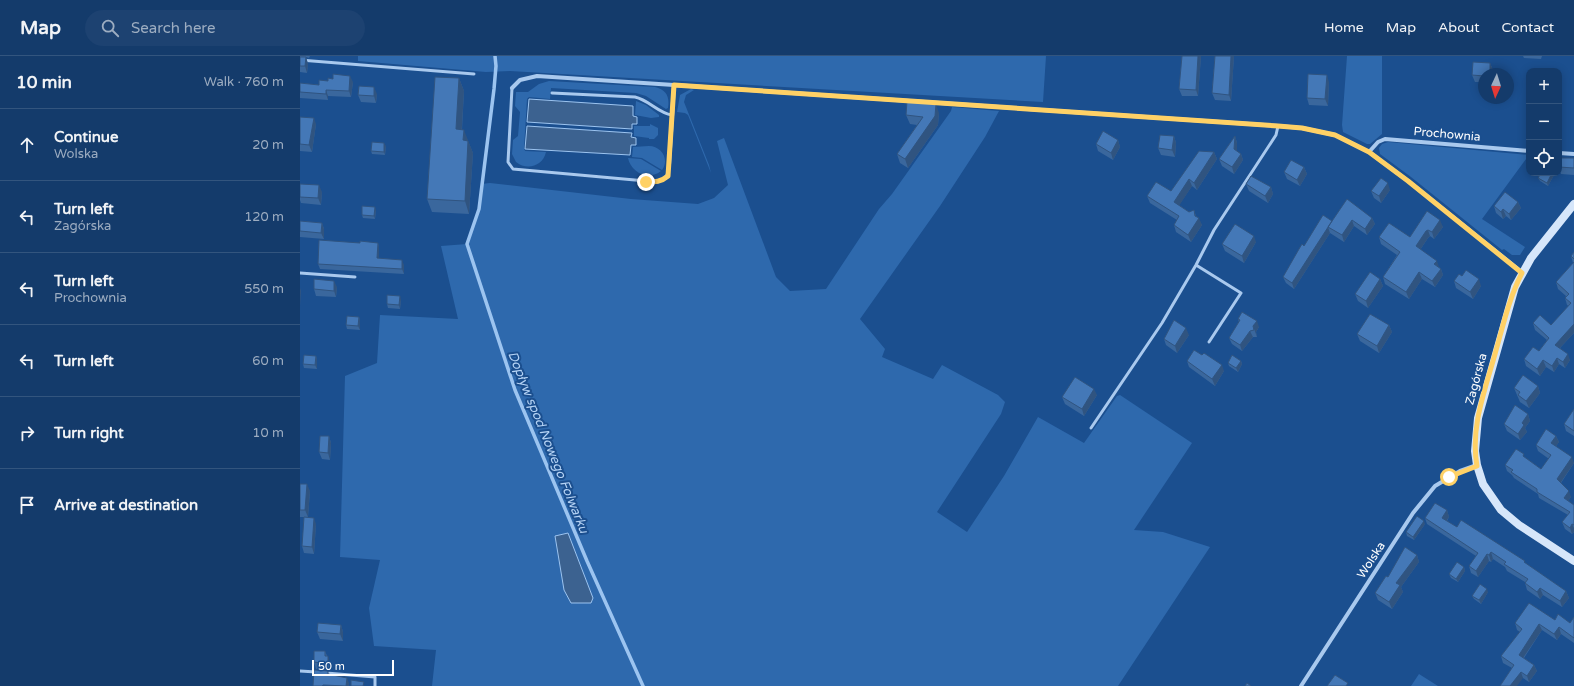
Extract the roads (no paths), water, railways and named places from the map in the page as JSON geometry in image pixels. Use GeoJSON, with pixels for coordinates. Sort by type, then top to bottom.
{"type":"FeatureCollection","features":[{"type":"Feature","properties":{"kind":"street"},"geometry":{"type":"LineString","coordinates":[[512,88],[520,80],[537,76],[1278,126],[1312,130],[1335,135],[1369,152],[1408,181],[1522,273]]}},
{"type":"Feature","properties":{"kind":"street"},"geometry":{"type":"LineString","coordinates":[[669,165],[674,85]]}},
{"type":"Feature","properties":{"kind":"street","name":"Prochownia"},"geometry":{"type":"LineString","coordinates":[[1369,152],[1378,142],[1385,139],[1526,151]]}},
{"type":"Feature","properties":{"kind":"street"},"geometry":{"type":"LineString","coordinates":[[1562,153],[1574,154]]}},
{"type":"Feature","properties":{"kind":"street","name":"Zagórska"},"geometry":{"type":"LineString","coordinates":[[1574,204],[1531,258],[1522,273],[1510,302],[1478,418],[1475,445],[1477,466],[1487,492],[1501,510],[1519,525],[1574,561]]}},
{"type":"Feature","properties":{"kind":"street","name":"Wolska"},"geometry":{"type":"LineString","coordinates":[[1301,686],[1422,502],[1435,486],[1449,477],[1477,466]]}},
{"type":"Feature","properties":{"kind":"lane"},"geometry":{"type":"LineString","coordinates":[[300,60],[474,74]]}},
{"type":"Feature","properties":{"kind":"lane"},"geometry":{"type":"LineString","coordinates":[[512,88],[508,162],[513,169],[657,182],[664,180],[668,176],[669,165]]}},
{"type":"Feature","properties":{"kind":"lane"},"geometry":{"type":"LineString","coordinates":[[552,93],[639,98],[661,112],[672,115]]}},
{"type":"Feature","properties":{"kind":"lane"},"geometry":{"type":"LineString","coordinates":[[1091,428],[1162,323],[1196,265],[1214,230],[1276,135],[1278,126]]}},
{"type":"Feature","properties":{"kind":"lane"},"geometry":{"type":"LineString","coordinates":[[1196,265],[1241,293],[1209,342]]}},
{"type":"Feature","properties":{"kind":"lane"},"geometry":{"type":"LineString","coordinates":[[300,273],[355,277]]}},
{"type":"Feature","properties":{"kind":"lane"},"geometry":{"type":"LineString","coordinates":[[300,671],[375,677],[375,686]]}},
{"type":"Feature","properties":{"kind":"waterway","name":"Dopływ spod Nowego Folwarku"},"geometry":{"type":"LineString","coordinates":[[495,56],[496,66],[494,89],[479,209],[467,244],[515,390],[587,561],[643,686]]}}]}
